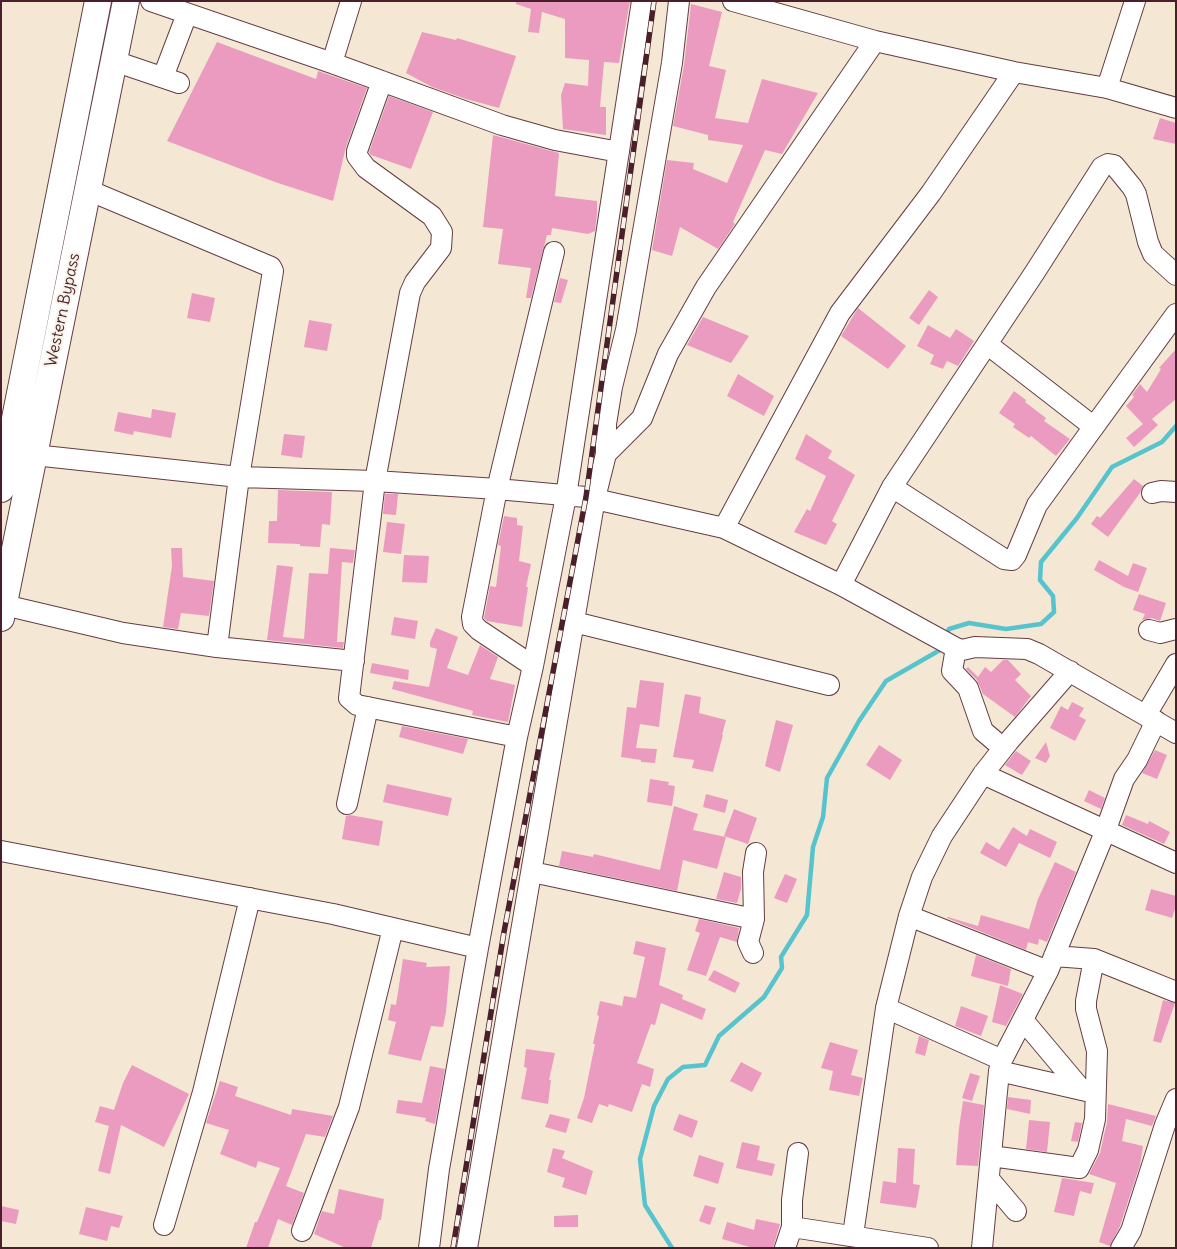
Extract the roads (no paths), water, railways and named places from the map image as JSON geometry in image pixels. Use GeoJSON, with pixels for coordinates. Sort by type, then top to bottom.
{"type":"FeatureCollection","features":[{"type":"Feature","properties":{"kind":"main road","name":"Western Bypass"},"geometry":{"type":"LineString","coordinates":[[1,489],[98,1]]}},
{"type":"Feature","properties":{"kind":"main road","name":"Western Bypass"},"geometry":{"type":"LineString","coordinates":[[3,611],[126,1]]}},
{"type":"Feature","properties":{"kind":"street"},"geometry":{"type":"LineString","coordinates":[[151,1],[332,63],[502,125],[555,140],[619,152]]}},
{"type":"Feature","properties":{"kind":"street"},"geometry":{"type":"LineString","coordinates":[[332,63],[351,1]]}},
{"type":"Feature","properties":{"kind":"street"},"geometry":{"type":"LineString","coordinates":[[429,1248],[439,1169],[478,948],[517,737],[534,666],[566,496],[642,1]]}},
{"type":"Feature","properties":{"kind":"street"},"geometry":{"type":"LineString","coordinates":[[468,1248],[595,498],[606,454],[606,424],[612,387],[626,330],[672,63],[679,1]]}},
{"type":"Feature","properties":{"kind":"street"},"geometry":{"type":"LineString","coordinates":[[733,1],[793,9],[875,41],[1014,72],[1107,88],[1176,108]]}},
{"type":"Feature","properties":{"kind":"street"},"geometry":{"type":"LineString","coordinates":[[1107,88],[1135,1]]}},
{"type":"Feature","properties":{"kind":"street"},"geometry":{"type":"LineString","coordinates":[[114,61],[171,80],[187,14]]}},
{"type":"Feature","properties":{"kind":"street"},"geometry":{"type":"LineString","coordinates":[[606,454],[642,418],[668,354],[706,287],[875,41]]}},
{"type":"Feature","properties":{"kind":"street"},"geometry":{"type":"LineString","coordinates":[[724,528],[840,313],[931,193],[1014,72]]}},
{"type":"Feature","properties":{"kind":"street"},"geometry":{"type":"LineString","coordinates":[[382,81],[357,151],[357,156],[366,168],[432,216],[442,232],[441,248],[415,282],[410,293],[375,482],[349,698],[358,705],[517,737]]}},
{"type":"Feature","properties":{"kind":"street"},"geometry":{"type":"LineString","coordinates":[[840,585],[892,487],[1102,167],[1108,164],[1114,166],[1136,194],[1148,242],[1154,254],[1176,275]]}},
{"type":"Feature","properties":{"kind":"street"},"geometry":{"type":"LineString","coordinates":[[88,190],[271,267],[273,271],[239,476],[217,647]]}},
{"type":"Feature","properties":{"kind":"street"},"geometry":{"type":"LineString","coordinates":[[534,666],[479,630],[473,624],[472,617],[497,489],[554,252]]}},
{"type":"Feature","properties":{"kind":"street"},"geometry":{"type":"LineString","coordinates":[[892,487],[1004,559],[1012,560],[1016,555],[1037,505],[1176,314]]}},
{"type":"Feature","properties":{"kind":"street"},"geometry":{"type":"LineString","coordinates":[[987,344],[1094,427]]}},
{"type":"Feature","properties":{"kind":"street"},"geometry":{"type":"LineString","coordinates":[[34,455],[239,476],[497,489],[595,498],[724,528],[840,585],[956,648],[962,650],[975,647],[1027,649],[1039,654],[1176,733]]}},
{"type":"Feature","properties":{"kind":"street"},"geometry":{"type":"LineString","coordinates":[[1152,493],[1161,491],[1176,492]]}},
{"type":"Feature","properties":{"kind":"street"},"geometry":{"type":"LineString","coordinates":[[3,611],[123,633],[217,647],[354,661]]}},
{"type":"Feature","properties":{"kind":"street"},"geometry":{"type":"LineString","coordinates":[[574,622],[829,684]]}},
{"type":"Feature","properties":{"kind":"street"},"geometry":{"type":"LineString","coordinates":[[1149,630],[1160,633],[1176,629]]}},
{"type":"Feature","properties":{"kind":"street"},"geometry":{"type":"LineString","coordinates":[[956,648],[952,671],[968,688],[983,731],[1004,748]]}},
{"type":"Feature","properties":{"kind":"street"},"geometry":{"type":"LineString","coordinates":[[982,1248],[1001,1065],[1051,964],[1105,832],[1123,782],[1137,760],[1151,718],[1176,664]]}},
{"type":"Feature","properties":{"kind":"street"},"geometry":{"type":"LineString","coordinates":[[852,1235],[886,1008],[909,916],[922,877],[942,836],[983,774],[1070,671]]}},
{"type":"Feature","properties":{"kind":"street"},"geometry":{"type":"LineString","coordinates":[[347,804],[368,707]]}},
{"type":"Feature","properties":{"kind":"street"},"geometry":{"type":"LineString","coordinates":[[983,774],[1105,832],[1176,863]]}},
{"type":"Feature","properties":{"kind":"street"},"geometry":{"type":"LineString","coordinates":[[1,851],[333,914],[478,948]]}},
{"type":"Feature","properties":{"kind":"street"},"geometry":{"type":"LineString","coordinates":[[753,953],[748,942],[754,919],[753,872],[756,853]]}},
{"type":"Feature","properties":{"kind":"street"},"geometry":{"type":"LineString","coordinates":[[532,872],[754,919]]}},
{"type":"Feature","properties":{"kind":"street"},"geometry":{"type":"LineString","coordinates":[[164,1225],[203,1092],[250,898]]}},
{"type":"Feature","properties":{"kind":"street"},"geometry":{"type":"LineString","coordinates":[[909,916],[1051,964],[1094,959],[1176,992]]}},
{"type":"Feature","properties":{"kind":"street"},"geometry":{"type":"LineString","coordinates":[[302,1231],[349,1106],[393,928]]}},
{"type":"Feature","properties":{"kind":"street"},"geometry":{"type":"LineString","coordinates":[[991,1156],[1079,1168],[1088,1150],[1095,1120],[1088,1091],[1097,1051],[1086,1009],[1094,959]]}},
{"type":"Feature","properties":{"kind":"street"},"geometry":{"type":"LineString","coordinates":[[886,1008],[1001,1065],[1088,1091]]}},
{"type":"Feature","properties":{"kind":"street"},"geometry":{"type":"LineString","coordinates":[[1023,1020],[1088,1091]]}},
{"type":"Feature","properties":{"kind":"street"},"geometry":{"type":"LineString","coordinates":[[1121,1248],[1131,1231],[1165,1125],[1176,1100]]}},
{"type":"Feature","properties":{"kind":"street"},"geometry":{"type":"LineString","coordinates":[[785,1248],[792,1227],[792,1200],[798,1153]]}},
{"type":"Feature","properties":{"kind":"street"},"geometry":{"type":"LineString","coordinates":[[989,1179],[1016,1211]]}},
{"type":"Feature","properties":{"kind":"street"},"geometry":{"type":"LineString","coordinates":[[792,1227],[826,1239],[852,1235],[896,1245],[928,1248]]}},
{"type":"Feature","properties":{"kind":"waterway"},"geometry":{"type":"LineString","coordinates":[[946,635],[949,629],[969,623],[1006,629],[1041,624],[1054,612],[1053,596],[1040,580],[1041,562],[1077,518],[1112,467],[1162,442],[1176,426]]}},
{"type":"Feature","properties":{"kind":"waterway"},"geometry":{"type":"LineString","coordinates":[[672,1248],[645,1205],[640,1159],[654,1106],[668,1079],[683,1067],[705,1065],[719,1036],[764,997],[782,968],[781,957],[807,915],[813,847],[823,817],[827,778],[859,721],[886,681],[940,650],[941,647]]}},
{"type":"Feature","properties":{"kind":"railway"},"geometry":{"type":"LineString","coordinates":[[453,1248],[504,932],[586,497],[654,1]]}}]}
